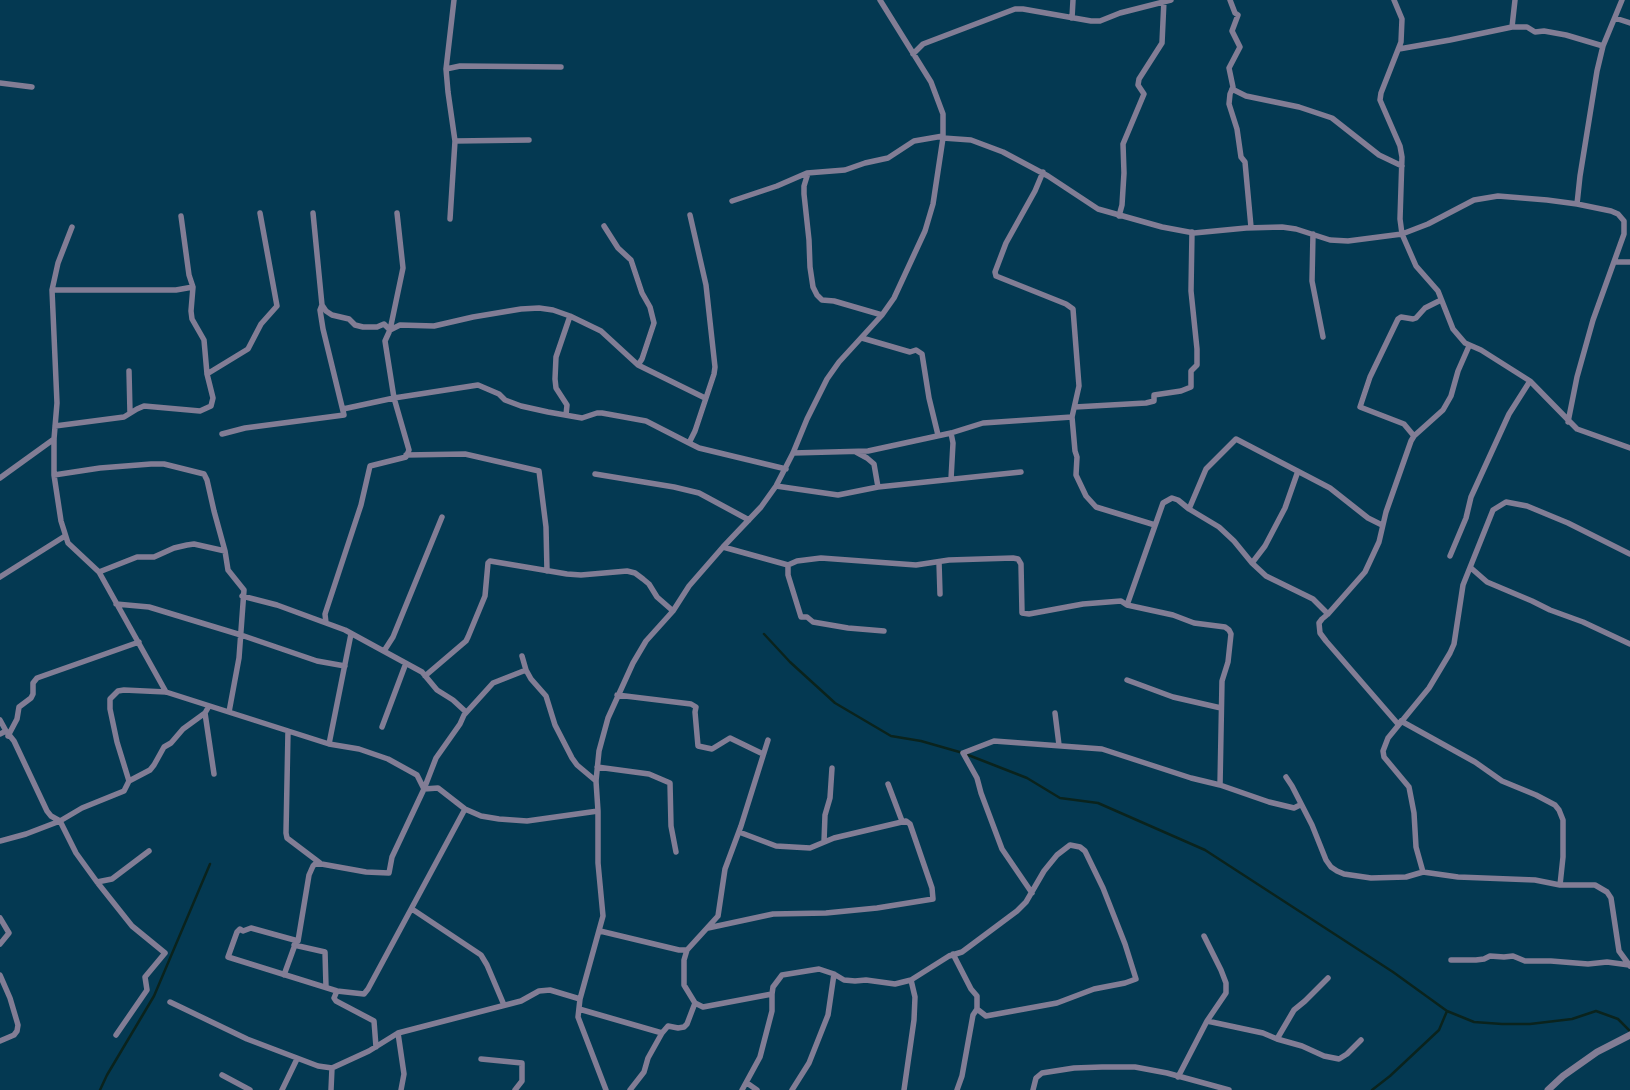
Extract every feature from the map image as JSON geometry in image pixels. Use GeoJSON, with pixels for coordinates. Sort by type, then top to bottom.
{"type":"FeatureCollection","features":[{"type":"Feature","properties":{"kind":"street"},"geometry":{"type":"LineString","coordinates":[[450,220],[455,141],[446,69],[454,0]]}},
{"type":"Feature","properties":{"kind":"street"},"geometry":{"type":"LineString","coordinates":[[606,1090],[579,1022],[579,1009],[580,999],[603,916],[598,863],[596,781],[602,736],[617,695],[646,641],[673,611],[689,586],[762,507],[776,486],[786,469],[807,419],[827,379],[839,362],[882,316],[894,298],[925,231],[933,204],[943,137],[943,114],[931,82],[880,0]]}},
{"type":"Feature","properties":{"kind":"street"},"geometry":{"type":"LineString","coordinates":[[1072,18],[1073,0]]}},
{"type":"Feature","properties":{"kind":"street"},"geometry":{"type":"LineString","coordinates":[[913,54],[923,44],[1015,9],[1023,8],[1072,18],[1100,21],[1120,13],[1171,0]]}},
{"type":"Feature","properties":{"kind":"street"},"geometry":{"type":"LineString","coordinates":[[1230,0],[1234,13],[1238,15],[1232,31],[1240,47],[1229,68],[1232,88],[1230,105],[1237,129],[1241,157],[1245,162],[1251,227]]}},
{"type":"Feature","properties":{"kind":"street"},"geometry":{"type":"LineString","coordinates":[[1394,0],[1402,20],[1401,42],[1380,100],[1400,146],[1402,166],[1400,219],[1402,234],[1416,266],[1438,291],[1453,329],[1460,339],[1530,381],[1577,430],[1630,448]]}},
{"type":"Feature","properties":{"kind":"street"},"geometry":{"type":"LineString","coordinates":[[1512,26],[1515,0]]}},
{"type":"Feature","properties":{"kind":"street"},"geometry":{"type":"LineString","coordinates":[[1577,204],[1593,95],[1604,46],[1622,0]]}},
{"type":"Feature","properties":{"kind":"street"},"geometry":{"type":"LineString","coordinates":[[1119,216],[1122,205],[1124,173],[1123,144],[1144,94],[1138,85],[1139,79],[1162,43],[1164,1]]}},
{"type":"Feature","properties":{"kind":"street"},"geometry":{"type":"LineString","coordinates":[[1615,18],[1630,23]]}},
{"type":"Feature","properties":{"kind":"street"},"geometry":{"type":"LineString","coordinates":[[1399,49],[1512,26],[1527,27],[1535,32],[1544,31],[1566,35],[1604,46]]}},
{"type":"Feature","properties":{"kind":"street"},"geometry":{"type":"LineString","coordinates":[[446,69],[460,66],[561,67]]}},
{"type":"Feature","properties":{"kind":"street"},"geometry":{"type":"LineString","coordinates":[[0,83],[32,87]]}},
{"type":"Feature","properties":{"kind":"street"},"geometry":{"type":"LineString","coordinates":[[1232,88],[1246,96],[1299,107],[1332,118],[1379,155],[1402,166]]}},
{"type":"Feature","properties":{"kind":"street"},"geometry":{"type":"LineString","coordinates":[[732,201],[808,173],[845,170],[888,158],[914,141],[943,137],[971,140],[986,144],[1043,172],[1098,209],[1119,216],[1192,232],[1203,233],[1251,227],[1282,227],[1340,241],[1402,234],[1483,198],[1506,196],[1577,204],[1611,211],[1618,214],[1624,221],[1624,234],[1593,320],[1577,377],[1568,422]]}},
{"type":"Feature","properties":{"kind":"street"},"geometry":{"type":"LineString","coordinates":[[455,141],[529,140]]}},
{"type":"Feature","properties":{"kind":"street"},"geometry":{"type":"LineString","coordinates":[[1043,172],[1035,192],[1006,243],[995,272],[996,276],[1066,304],[1073,309],[1080,386],[1072,417],[1077,457],[1076,475],[1089,500],[1096,507],[1154,525]]}},
{"type":"Feature","properties":{"kind":"street"},"geometry":{"type":"LineString","coordinates":[[808,173],[804,194],[810,268],[816,295],[822,300],[834,301],[882,316]]}},
{"type":"Feature","properties":{"kind":"street"},"geometry":{"type":"LineString","coordinates":[[207,374],[248,349],[261,324],[277,306],[260,213]]}},
{"type":"Feature","properties":{"kind":"street"},"geometry":{"type":"LineString","coordinates":[[222,434],[245,428],[344,416],[320,310],[322,305],[313,213]]}},
{"type":"Feature","properties":{"kind":"street"},"geometry":{"type":"LineString","coordinates":[[397,213],[403,268],[390,330],[385,342],[394,398],[408,446],[406,455]]}},
{"type":"Feature","properties":{"kind":"street"},"geometry":{"type":"LineString","coordinates":[[689,443],[695,431],[715,367],[706,285],[690,215]]}},
{"type":"Feature","properties":{"kind":"street"},"geometry":{"type":"LineString","coordinates":[[55,426],[124,417],[144,406],[200,411],[209,408],[213,402],[207,374],[204,340],[192,318],[193,287],[181,216]]}},
{"type":"Feature","properties":{"kind":"street"},"geometry":{"type":"LineString","coordinates":[[604,226],[618,248],[631,260],[639,285],[650,307],[654,323],[642,359],[638,365]]}},
{"type":"Feature","properties":{"kind":"street"},"geometry":{"type":"LineString","coordinates":[[72,227],[58,263],[52,290],[57,403],[54,475],[61,522],[65,536],[75,550],[99,572],[166,692]]}},
{"type":"Feature","properties":{"kind":"street"},"geometry":{"type":"LineString","coordinates":[[1075,407],[1146,403],[1154,401],[1154,395],[1181,391],[1191,387],[1191,371],[1197,365],[1192,291],[1192,232]]}},
{"type":"Feature","properties":{"kind":"street"},"geometry":{"type":"LineString","coordinates":[[1313,234],[1312,281],[1323,337]]}},
{"type":"Feature","properties":{"kind":"street"},"geometry":{"type":"LineString","coordinates":[[1614,262],[1630,262]]}},
{"type":"Feature","properties":{"kind":"street"},"geometry":{"type":"LineString","coordinates":[[52,290],[176,290],[193,287]]}},
{"type":"Feature","properties":{"kind":"street"},"geometry":{"type":"LineString","coordinates":[[1414,436],[1404,424],[1360,406],[1370,377],[1398,320],[1401,317],[1416,318],[1425,308],[1441,300]]}},
{"type":"Feature","properties":{"kind":"street"},"geometry":{"type":"LineString","coordinates":[[322,305],[332,315],[349,319],[355,325],[368,328],[384,324],[390,330]]}},
{"type":"Feature","properties":{"kind":"street"},"geometry":{"type":"LineString","coordinates":[[390,330],[400,325],[434,326],[472,317],[522,309],[539,308],[553,310],[601,330],[638,365],[705,398]]}},
{"type":"Feature","properties":{"kind":"street"},"geometry":{"type":"LineString","coordinates":[[566,415],[567,405],[556,388],[555,379],[556,357],[570,316]]}},
{"type":"Feature","properties":{"kind":"street"},"geometry":{"type":"LineString","coordinates":[[862,338],[910,352],[916,350],[922,354],[929,398],[938,435]]}},
{"type":"Feature","properties":{"kind":"street"},"geometry":{"type":"LineString","coordinates":[[1470,346],[1458,371],[1451,396],[1443,410],[1414,436],[1382,525],[1379,542],[1365,572],[1328,614],[1322,618],[1320,633],[1367,690],[1399,722],[1475,762],[1502,781],[1555,805],[1564,820],[1560,885]]}},
{"type":"Feature","properties":{"kind":"street"},"geometry":{"type":"LineString","coordinates":[[129,371],[130,413]]}},
{"type":"Feature","properties":{"kind":"street"},"geometry":{"type":"LineString","coordinates":[[1450,556],[1466,518],[1471,498],[1509,414],[1530,381]]}},
{"type":"Feature","properties":{"kind":"street"},"geometry":{"type":"LineString","coordinates":[[343,409],[394,398],[478,386],[499,394],[505,400],[521,406],[582,418],[602,413],[646,421],[699,448],[786,469]]}},
{"type":"Feature","properties":{"kind":"street"},"geometry":{"type":"LineString","coordinates":[[793,453],[856,452],[938,435],[984,423],[1072,417]]}},
{"type":"Feature","properties":{"kind":"street"},"geometry":{"type":"LineString","coordinates":[[951,432],[954,443],[951,479]]}},
{"type":"Feature","properties":{"kind":"street"},"geometry":{"type":"LineString","coordinates":[[0,478],[54,439]]}},
{"type":"Feature","properties":{"kind":"street"},"geometry":{"type":"LineString","coordinates":[[1189,509],[1206,469],[1236,439],[1330,488],[1368,518],[1382,525]]}},
{"type":"Feature","properties":{"kind":"street"},"geometry":{"type":"LineString","coordinates":[[856,452],[874,464],[878,487]]}},
{"type":"Feature","properties":{"kind":"street"},"geometry":{"type":"LineString","coordinates":[[326,622],[325,614],[361,505],[370,466],[406,457],[406,455],[465,454],[539,471],[546,527],[547,571]]}},
{"type":"Feature","properties":{"kind":"street"},"geometry":{"type":"LineString","coordinates":[[54,475],[100,468],[150,464],[164,464],[204,474],[225,551],[228,570],[244,590],[242,596],[239,658],[229,712]]}},
{"type":"Feature","properties":{"kind":"street"},"geometry":{"type":"LineString","coordinates":[[1252,563],[1265,546],[1285,508],[1298,471]]}},
{"type":"Feature","properties":{"kind":"street"},"geometry":{"type":"LineString","coordinates":[[776,486],[838,495],[878,487],[1021,472]]}},
{"type":"Feature","properties":{"kind":"street"},"geometry":{"type":"LineString","coordinates":[[595,474],[699,493],[749,520]]}},
{"type":"Feature","properties":{"kind":"street"},"geometry":{"type":"LineString","coordinates":[[1127,605],[1163,503],[1172,498],[1178,500],[1218,527],[1234,541],[1252,563],[1266,576],[1314,599],[1328,614]]}},
{"type":"Feature","properties":{"kind":"street"},"geometry":{"type":"LineString","coordinates":[[1423,872],[1416,847],[1414,813],[1409,787],[1384,757],[1383,751],[1388,738],[1399,722],[1429,688],[1447,661],[1454,644],[1463,584],[1493,510],[1506,502],[1526,506],[1544,512],[1630,554]]}},
{"type":"Feature","properties":{"kind":"street"},"geometry":{"type":"LineString","coordinates":[[384,651],[394,637],[442,517]]}},
{"type":"Feature","properties":{"kind":"street"},"geometry":{"type":"LineString","coordinates":[[0,577],[65,536]]}},
{"type":"Feature","properties":{"kind":"street"},"geometry":{"type":"LineString","coordinates":[[99,572],[137,557],[154,557],[174,548],[194,544],[225,551]]}},
{"type":"Feature","properties":{"kind":"street"},"geometry":{"type":"LineString","coordinates":[[723,547],[788,565],[797,561],[820,558],[910,565],[982,558],[1013,558],[1018,559],[1021,564],[1022,613],[1029,614],[1083,604],[1121,601],[1127,605],[1173,615],[1194,623],[1225,627],[1231,634],[1228,662],[1222,681],[1220,785]]}},
{"type":"Feature","properties":{"kind":"street"},"geometry":{"type":"LineString","coordinates":[[424,676],[466,641],[485,596],[488,563],[490,561],[581,575],[627,571],[635,573],[649,584],[657,597],[673,611]]}},
{"type":"Feature","properties":{"kind":"street"},"geometry":{"type":"LineString","coordinates":[[939,562],[940,594]]}},
{"type":"Feature","properties":{"kind":"street"},"geometry":{"type":"LineString","coordinates":[[788,565],[788,575],[801,618],[807,617],[813,622],[848,628],[884,630]]}},
{"type":"Feature","properties":{"kind":"street"},"geometry":{"type":"LineString","coordinates":[[1471,568],[1487,582],[1630,644]]}},
{"type":"Feature","properties":{"kind":"street"},"geometry":{"type":"LineString","coordinates":[[242,596],[326,622],[384,651],[422,672],[437,690],[453,700],[466,712]]}},
{"type":"Feature","properties":{"kind":"street"},"geometry":{"type":"LineString","coordinates":[[116,604],[149,607],[317,661],[345,666]]}},
{"type":"Feature","properties":{"kind":"street"},"geometry":{"type":"LineString","coordinates":[[329,744],[351,634]]}},
{"type":"Feature","properties":{"kind":"street"},"geometry":{"type":"LineString","coordinates":[[5,734],[17,719],[19,707],[33,694],[33,683],[37,678],[138,642]]}},
{"type":"Feature","properties":{"kind":"street"},"geometry":{"type":"LineString","coordinates":[[522,656],[531,679],[546,696],[555,725],[572,758],[577,765],[596,781]]}},
{"type":"Feature","properties":{"kind":"street"},"geometry":{"type":"LineString","coordinates":[[382,727],[406,663]]}},
{"type":"Feature","properties":{"kind":"street"},"geometry":{"type":"LineString","coordinates":[[288,731],[287,838],[320,863],[366,872],[389,873],[392,857],[424,790],[436,758],[460,724],[466,712],[493,683],[526,670]]}},
{"type":"Feature","properties":{"kind":"street"},"geometry":{"type":"LineString","coordinates":[[1127,680],[1173,697],[1221,708]]}},
{"type":"Feature","properties":{"kind":"street"},"geometry":{"type":"LineString","coordinates":[[129,781],[117,742],[110,709],[110,699],[113,694],[124,690],[166,692],[329,744],[359,749],[388,759],[417,775],[424,790]]}},
{"type":"Feature","properties":{"kind":"street"},"geometry":{"type":"LineString","coordinates":[[617,695],[691,704],[696,707],[698,746],[712,749],[730,738],[763,754]]}},
{"type":"Feature","properties":{"kind":"street"},"geometry":{"type":"LineString","coordinates":[[0,841],[26,834],[60,821],[82,808],[124,791],[129,781],[154,766],[164,747],[172,743],[183,729],[205,713],[209,706]]}},
{"type":"Feature","properties":{"kind":"street"},"geometry":{"type":"LineString","coordinates":[[205,713],[214,774]]}},
{"type":"Feature","properties":{"kind":"street"},"geometry":{"type":"LineString","coordinates":[[1055,714],[1059,745]]}},
{"type":"Feature","properties":{"kind":"street"},"geometry":{"type":"LineString","coordinates":[[0,720],[5,734],[14,741],[47,811],[51,816],[60,821],[76,853],[132,926],[166,953],[145,977],[147,990],[116,1035]]}},
{"type":"Feature","properties":{"kind":"street"},"geometry":{"type":"LineString","coordinates":[[768,740],[726,869],[720,913],[688,950],[684,960],[684,985],[695,1003],[703,1007],[772,994]]}},
{"type":"Feature","properties":{"kind":"street"},"geometry":{"type":"LineString","coordinates":[[1032,894],[1002,850],[977,778],[963,753],[994,741],[1102,749],[1269,802],[1294,808],[1300,805]]}},
{"type":"Feature","properties":{"kind":"street"},"geometry":{"type":"LineString","coordinates":[[597,767],[649,774],[670,783],[671,826],[676,852]]}},
{"type":"Feature","properties":{"kind":"street"},"geometry":{"type":"LineString","coordinates":[[824,842],[825,815],[830,798],[832,768]]}},
{"type":"Feature","properties":{"kind":"street"},"geometry":{"type":"LineString","coordinates":[[1286,778],[1312,825],[1326,860],[1330,867],[1337,871],[1371,878],[1406,877],[1423,872],[1535,880],[1560,885],[1595,885],[1607,892],[1611,898],[1619,951],[1629,963]]}},
{"type":"Feature","properties":{"kind":"street"},"geometry":{"type":"LineString","coordinates":[[888,784],[902,821]]}},
{"type":"Feature","properties":{"kind":"street"},"geometry":{"type":"LineString","coordinates":[[424,790],[438,788],[465,809],[481,816],[499,819],[527,820],[598,811]]}},
{"type":"Feature","properties":{"kind":"street"},"geometry":{"type":"LineString","coordinates":[[326,987],[325,952],[251,928],[243,931],[240,929],[237,932],[228,957],[337,991],[364,994],[465,809]]}},
{"type":"Feature","properties":{"kind":"street"},"geometry":{"type":"LineString","coordinates":[[708,928],[772,914],[826,913],[877,908],[932,899],[932,888],[910,824],[902,821],[824,842],[810,848],[776,846],[739,832]]}},
{"type":"Feature","properties":{"kind":"street"},"geometry":{"type":"LineString","coordinates":[[742,1090],[760,1057],[772,1011],[773,987],[782,975],[819,969],[844,980],[866,980],[895,984],[911,980],[953,954],[962,952],[1017,911],[1032,894],[1044,871],[1062,850],[1070,845],[1074,845],[1085,851],[1103,888],[1136,979],[1094,989],[1056,1003],[986,1016],[977,1009]]}},
{"type":"Feature","properties":{"kind":"street"},"geometry":{"type":"LineString","coordinates":[[97,882],[112,879],[149,851]]}},
{"type":"Feature","properties":{"kind":"street"},"geometry":{"type":"LineString","coordinates":[[284,975],[296,943],[309,875],[313,866],[320,863]]}},
{"type":"Feature","properties":{"kind":"street"},"geometry":{"type":"LineString","coordinates":[[412,908],[481,955],[504,1005]]}},
{"type":"Feature","properties":{"kind":"street"},"geometry":{"type":"LineString","coordinates":[[0,919],[9,933],[0,944]]}},
{"type":"Feature","properties":{"kind":"street"},"geometry":{"type":"LineString","coordinates":[[600,932],[679,950],[688,950]]}},
{"type":"Feature","properties":{"kind":"street"},"geometry":{"type":"LineString","coordinates":[[1178,1077],[1207,1021],[1226,993],[1226,983],[1217,960],[1204,936]]}},
{"type":"Feature","properties":{"kind":"street"},"geometry":{"type":"LineString","coordinates":[[953,954],[971,989],[977,996],[977,1009],[973,1016],[958,1090]]}},
{"type":"Feature","properties":{"kind":"street"},"geometry":{"type":"LineString","coordinates":[[1451,960],[1476,960],[1490,956],[1513,956],[1524,962],[1629,963]]}},
{"type":"Feature","properties":{"kind":"street"},"geometry":{"type":"LineString","coordinates":[[792,1090],[809,1063],[828,1016],[834,974]]}},
{"type":"Feature","properties":{"kind":"street"},"geometry":{"type":"LineString","coordinates":[[0,975],[10,998],[18,1025],[14,1035],[0,1041]]}},
{"type":"Feature","properties":{"kind":"street"},"geometry":{"type":"LineString","coordinates":[[1277,1039],[1294,1010],[1328,978]]}},
{"type":"Feature","properties":{"kind":"street"},"geometry":{"type":"LineString","coordinates":[[904,1090],[916,997],[911,980]]}},
{"type":"Feature","properties":{"kind":"street"},"geometry":{"type":"LineString","coordinates":[[170,1002],[247,1039],[318,1066],[332,1068],[376,1047],[398,1033],[521,1001],[539,991],[550,990],[580,999]]}},
{"type":"Feature","properties":{"kind":"street"},"geometry":{"type":"LineString","coordinates":[[337,991],[334,998],[336,1001],[374,1021],[376,1047]]}},
{"type":"Feature","properties":{"kind":"street"},"geometry":{"type":"LineString","coordinates":[[630,1090],[644,1072],[648,1058],[662,1033],[668,1026],[684,1027],[695,1003]]}},
{"type":"Feature","properties":{"kind":"street"},"geometry":{"type":"LineString","coordinates":[[579,1009],[662,1033]]}},
{"type":"Feature","properties":{"kind":"street"},"geometry":{"type":"LineString","coordinates":[[1207,1021],[1263,1033],[1302,1046],[1324,1056],[1339,1059],[1361,1040]]}},
{"type":"Feature","properties":{"kind":"street"},"geometry":{"type":"LineString","coordinates":[[398,1033],[404,1074],[401,1090]]}},
{"type":"Feature","properties":{"kind":"street"},"geometry":{"type":"LineString","coordinates":[[1548,1090],[1563,1076],[1596,1052],[1630,1035]]}},
{"type":"Feature","properties":{"kind":"street"},"geometry":{"type":"LineString","coordinates":[[282,1090],[298,1059]]}},
{"type":"Feature","properties":{"kind":"street"},"geometry":{"type":"LineString","coordinates":[[481,1059],[522,1063],[522,1081],[515,1090]]}},
{"type":"Feature","properties":{"kind":"street"},"geometry":{"type":"LineString","coordinates":[[1033,1090],[1038,1074],[1050,1070],[1135,1066],[1228,1090]]}},
{"type":"Feature","properties":{"kind":"street"},"geometry":{"type":"LineString","coordinates":[[331,1090],[332,1068]]}},
{"type":"Feature","properties":{"kind":"street"},"geometry":{"type":"LineString","coordinates":[[222,1075],[250,1090]]}},
{"type":"Feature","properties":{"kind":"street"},"geometry":{"type":"LineString","coordinates":[[747,1082],[757,1090]]}},
{"type":"Feature","properties":{"kind":"waterway"},"geometry":{"type":"LineString","coordinates":[[764,634],[790,662],[835,703],[891,736],[921,741],[963,753],[1027,778],[1060,798],[1098,803],[1205,850],[1393,972],[1447,1011],[1474,1022],[1502,1024],[1530,1024],[1572,1019],[1596,1011],[1618,1019],[1630,1031]]}},
{"type":"Feature","properties":{"kind":"waterway"},"geometry":{"type":"LineString","coordinates":[[100,1090],[154,996],[210,864]]}},
{"type":"Feature","properties":{"kind":"waterway"},"geometry":{"type":"LineString","coordinates":[[1372,1090],[1390,1076],[1439,1030],[1447,1011]]}}]}
